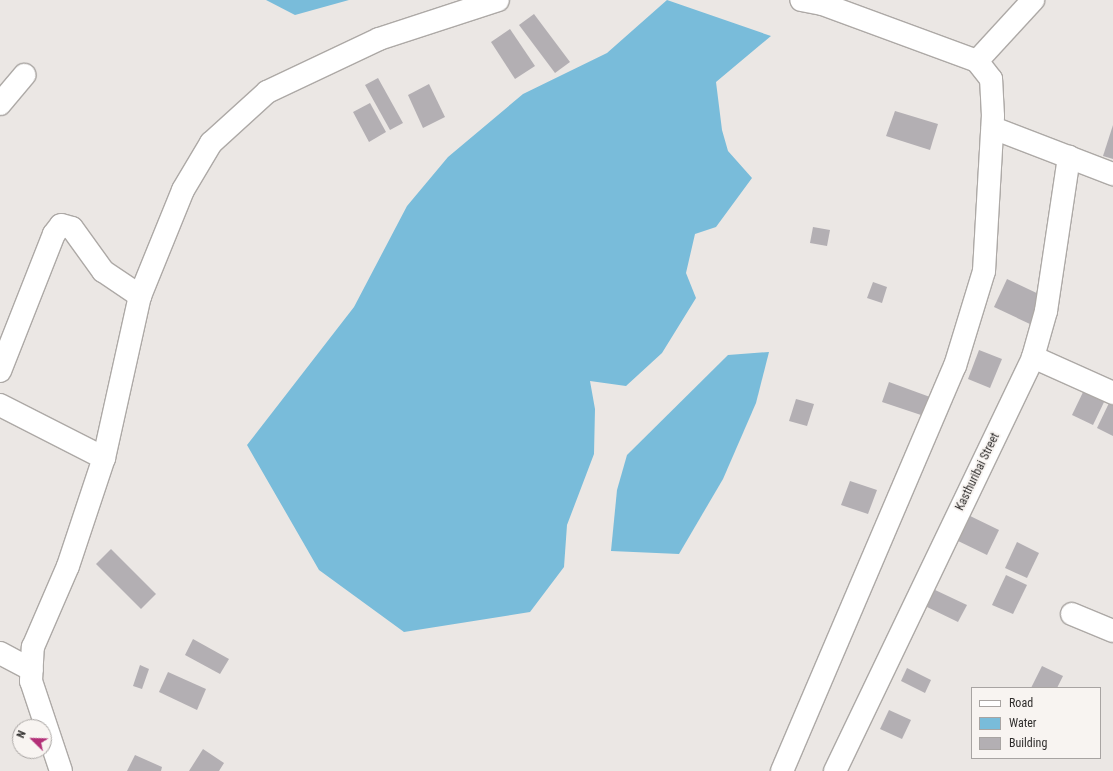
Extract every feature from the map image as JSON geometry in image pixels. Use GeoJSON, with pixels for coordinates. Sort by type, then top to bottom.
{"type":"FeatureCollection","features":[{"type":"Feature","properties":{"kind":"street"},"geometry":{"type":"LineString","coordinates":[[61,771],[31,681],[33,647],[68,566],[104,458],[140,296],[183,190],[211,143],[267,92],[379,38],[498,0]]}},
{"type":"Feature","properties":{"kind":"street"},"geometry":{"type":"LineString","coordinates":[[782,771],[955,366],[984,271],[992,128],[991,79],[977,61],[824,2],[801,0]]}},
{"type":"Feature","properties":{"kind":"street"},"geometry":{"type":"LineString","coordinates":[[977,61],[1033,0]]}},
{"type":"Feature","properties":{"kind":"street"},"geometry":{"type":"LineString","coordinates":[[0,104],[24,75]]}},
{"type":"Feature","properties":{"kind":"street"},"geometry":{"type":"LineString","coordinates":[[992,128],[1113,174]]}},
{"type":"Feature","properties":{"kind":"street","name":"Kasthuribai Street"},"geometry":{"type":"LineString","coordinates":[[835,771],[1033,356],[1046,311],[1069,157]]}},
{"type":"Feature","properties":{"kind":"street"},"geometry":{"type":"LineString","coordinates":[[0,371],[54,234],[61,225],[72,228],[103,271],[140,296]]}},
{"type":"Feature","properties":{"kind":"street"},"geometry":{"type":"LineString","coordinates":[[1033,356],[1113,393]]}},
{"type":"Feature","properties":{"kind":"street"},"geometry":{"type":"LineString","coordinates":[[0,405],[104,458]]}},
{"type":"Feature","properties":{"kind":"street"},"geometry":{"type":"LineString","coordinates":[[1072,614],[1113,631]]}},
{"type":"Feature","properties":{"kind":"street"},"geometry":{"type":"LineString","coordinates":[[0,653],[32,670]]}},
{"type":"Feature","properties":{"kind":"water"},"geometry":{"type":"Polygon","coordinates":[[[266,0],[349,0],[295,15],[266,0]]]}},
{"type":"Feature","properties":{"kind":"water"},"geometry":{"type":"Polygon","coordinates":[[[667,0],[771,36],[716,82],[722,130],[728,151],[752,178],[716,227],[695,234],[686,273],[696,298],[662,353],[626,386],[590,381],[595,409],[594,454],[567,525],[564,567],[530,612],[404,632],[319,570],[247,445],[354,307],[407,206],[448,157],[523,94],[607,53],[667,0]]]}},
{"type":"Feature","properties":{"kind":"water"},"geometry":{"type":"Polygon","coordinates":[[[769,352],[756,403],[723,479],[679,554],[611,551],[617,490],[627,455],[728,355],[769,352]]]}},
{"type":"Feature","properties":{"kind":"building"},"geometry":{"type":"Polygon","coordinates":[[[534,14],[570,62],[555,73],[519,25],[534,14]]]}},
{"type":"Feature","properties":{"kind":"building"},"geometry":{"type":"Polygon","coordinates":[[[510,29],[535,66],[515,79],[491,42],[510,29]]]}},
{"type":"Feature","properties":{"kind":"building"},"geometry":{"type":"Polygon","coordinates":[[[378,78],[403,123],[390,130],[365,85],[378,78]]]}},
{"type":"Feature","properties":{"kind":"building"},"geometry":{"type":"Polygon","coordinates":[[[429,84],[445,117],[423,128],[408,95],[429,84]]]}},
{"type":"Feature","properties":{"kind":"building"},"geometry":{"type":"Polygon","coordinates":[[[370,103],[386,132],[369,142],[353,112],[370,103]]]}},
{"type":"Feature","properties":{"kind":"building"},"geometry":{"type":"Polygon","coordinates":[[[895,111],[938,124],[930,150],[886,136],[895,111]]]}},
{"type":"Feature","properties":{"kind":"building"},"geometry":{"type":"Polygon","coordinates":[[[1113,125],[1113,159],[1103,156],[1113,125]]]}},
{"type":"Feature","properties":{"kind":"building"},"geometry":{"type":"Polygon","coordinates":[[[813,227],[830,230],[827,246],[810,243],[813,227]]]}},
{"type":"Feature","properties":{"kind":"building"},"geometry":{"type":"Polygon","coordinates":[[[1007,279],[1045,297],[1032,325],[994,307],[1007,279]]]}},
{"type":"Feature","properties":{"kind":"building"},"geometry":{"type":"Polygon","coordinates":[[[873,282],[887,287],[882,303],[867,298],[873,282]]]}},
{"type":"Feature","properties":{"kind":"building"},"geometry":{"type":"Polygon","coordinates":[[[979,350],[1002,359],[990,388],[968,379],[979,350]]]}},
{"type":"Feature","properties":{"kind":"building"},"geometry":{"type":"Polygon","coordinates":[[[889,382],[930,397],[924,416],[882,402],[889,382]]]}},
{"type":"Feature","properties":{"kind":"building"},"geometry":{"type":"Polygon","coordinates":[[[1085,388],[1106,398],[1093,425],[1072,415],[1085,388]]]}},
{"type":"Feature","properties":{"kind":"building"},"geometry":{"type":"Polygon","coordinates":[[[796,399],[814,404],[807,426],[789,421],[796,399]]]}},
{"type":"Feature","properties":{"kind":"building"},"geometry":{"type":"Polygon","coordinates":[[[1109,403],[1113,405],[1113,436],[1097,428],[1109,403]]]}},
{"type":"Feature","properties":{"kind":"building"},"geometry":{"type":"Polygon","coordinates":[[[850,481],[877,490],[868,514],[841,505],[850,481]]]}},
{"type":"Feature","properties":{"kind":"building"},"geometry":{"type":"Polygon","coordinates":[[[966,514],[999,530],[987,555],[954,539],[966,514]]]}},
{"type":"Feature","properties":{"kind":"building"},"geometry":{"type":"Polygon","coordinates":[[[1017,542],[1039,553],[1027,578],[1005,568],[1017,542]]]}},
{"type":"Feature","properties":{"kind":"building"},"geometry":{"type":"Polygon","coordinates":[[[111,549],[156,594],[141,609],[96,564],[111,549]]]}},
{"type":"Feature","properties":{"kind":"building"},"geometry":{"type":"Polygon","coordinates":[[[1006,575],[1027,585],[1013,614],[992,605],[1006,575]]]}},
{"type":"Feature","properties":{"kind":"building"},"geometry":{"type":"Polygon","coordinates":[[[933,589],[967,605],[958,622],[925,606],[933,589]]]}},
{"type":"Feature","properties":{"kind":"building"},"geometry":{"type":"Polygon","coordinates":[[[193,639],[229,659],[220,674],[185,655],[193,639]]]}},
{"type":"Feature","properties":{"kind":"building"},"geometry":{"type":"Polygon","coordinates":[[[140,665],[149,669],[142,689],[133,686],[140,665]]]}},
{"type":"Feature","properties":{"kind":"building"},"geometry":{"type":"Polygon","coordinates":[[[1042,666],[1063,676],[1058,687],[1032,687],[1042,666]]]}},
{"type":"Feature","properties":{"kind":"building"},"geometry":{"type":"Polygon","coordinates":[[[907,668],[931,680],[925,693],[901,681],[907,668]]]}},
{"type":"Feature","properties":{"kind":"building"},"geometry":{"type":"Polygon","coordinates":[[[168,672],[206,689],[197,710],[159,692],[168,672]]]}},
{"type":"Feature","properties":{"kind":"building"},"geometry":{"type":"Polygon","coordinates":[[[889,710],[911,720],[902,739],[880,729],[889,710]]]}},
{"type":"Feature","properties":{"kind":"building"},"geometry":{"type":"Polygon","coordinates":[[[203,749],[224,763],[219,771],[189,771],[203,749]]]}},
{"type":"Feature","properties":{"kind":"building"},"geometry":{"type":"Polygon","coordinates":[[[135,755],[162,767],[161,771],[127,771],[135,755]]]}}]}
